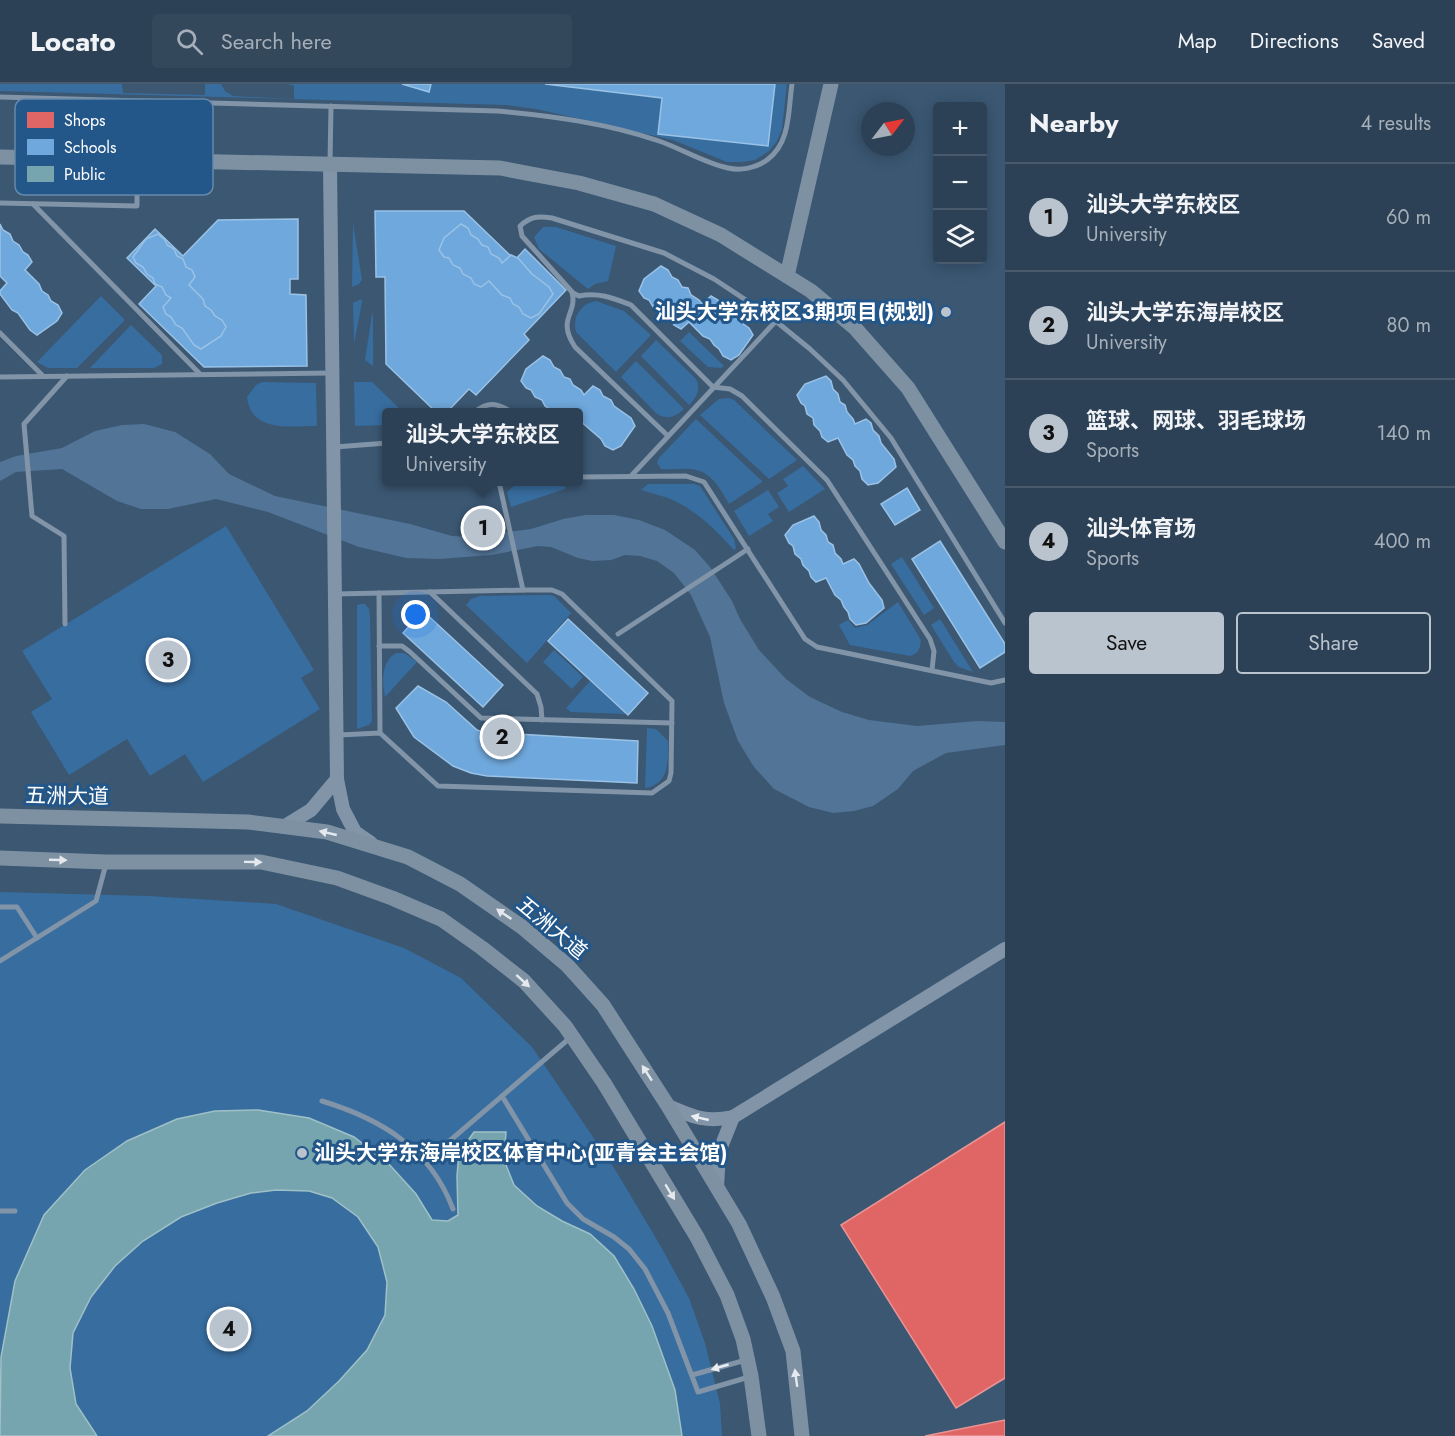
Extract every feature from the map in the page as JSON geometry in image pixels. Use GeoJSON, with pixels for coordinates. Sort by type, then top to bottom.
{"type":"FeatureCollection","features":[{"type":"Feature","properties":{"kind":"main road"},"geometry":{"type":"LineString","coordinates":[[787,276],[831,84]]}},
{"type":"Feature","properties":{"kind":"main road"},"geometry":{"type":"LineString","coordinates":[[0,157],[15,157]]}},
{"type":"Feature","properties":{"kind":"main road"},"geometry":{"type":"LineString","coordinates":[[213,162],[501,168],[579,183],[654,204],[721,235],[811,291],[855,328],[908,388],[1005,542]]}},
{"type":"Feature","properties":{"kind":"main road","name":"五洲大道"},"geometry":{"type":"LineString","coordinates":[[0,816],[248,822],[327,832],[408,857],[460,884],[522,927],[567,965],[603,1005],[668,1106],[739,1224],[773,1297],[793,1351],[802,1436]]}},
{"type":"Feature","properties":{"kind":"main road"},"geometry":{"type":"LineString","coordinates":[[0,858],[106,862],[261,862],[337,878],[392,898],[441,919],[482,948],[524,981],[572,1035],[604,1083],[697,1237],[727,1295],[743,1339],[751,1376],[759,1436]]}},
{"type":"Feature","properties":{"kind":"street"},"geometry":{"type":"LineString","coordinates":[[330,165],[337,779],[342,809],[355,832],[378,848]]}},
{"type":"Feature","properties":{"kind":"street"},"geometry":{"type":"LineString","coordinates":[[285,826],[311,810],[337,779]]}},
{"type":"Feature","properties":{"kind":"street"},"geometry":{"type":"LineString","coordinates":[[668,1106],[693,1117],[715,1121],[734,1117],[1005,949]]}},
{"type":"Feature","properties":{"kind":"street"},"geometry":{"type":"LineString","coordinates":[[717,1187],[719,1152],[734,1117]]}},
{"type":"Feature","properties":{"kind":"lane"},"geometry":{"type":"LineString","coordinates":[[213,103],[497,111],[555,116],[632,133],[727,168],[742,169],[766,161],[783,143],[792,84]]}},
{"type":"Feature","properties":{"kind":"lane"},"geometry":{"type":"LineString","coordinates":[[0,97],[74,99]]}},
{"type":"Feature","properties":{"kind":"lane"},"geometry":{"type":"LineString","coordinates":[[330,165],[331,106]]}},
{"type":"Feature","properties":{"kind":"lane"},"geometry":{"type":"LineString","coordinates":[[0,203],[137,206],[137,195]]}},
{"type":"Feature","properties":{"kind":"lane"},"geometry":{"type":"LineString","coordinates":[[33,204],[201,374]]}},
{"type":"Feature","properties":{"kind":"lane"},"geometry":{"type":"LineString","coordinates":[[932,670],[934,651],[930,639],[827,480],[742,396],[730,389],[713,387],[631,305],[592,293],[579,296],[572,292],[522,236],[520,226],[536,216],[552,218],[664,253],[714,279],[776,321],[843,380],[891,438],[1005,623]]}},
{"type":"Feature","properties":{"kind":"lane"},"geometry":{"type":"LineString","coordinates":[[572,292],[574,300],[566,321],[571,341],[668,436]]}},
{"type":"Feature","properties":{"kind":"lane"},"geometry":{"type":"LineString","coordinates":[[631,476],[776,321]]}},
{"type":"Feature","properties":{"kind":"lane"},"geometry":{"type":"LineString","coordinates":[[0,333],[43,376]]}},
{"type":"Feature","properties":{"kind":"lane"},"geometry":{"type":"LineString","coordinates":[[0,376],[333,373]]}},
{"type":"Feature","properties":{"kind":"lane"},"geometry":{"type":"LineString","coordinates":[[66,624],[64,536],[32,516],[24,424],[67,376]]}},
{"type":"Feature","properties":{"kind":"lane"},"geometry":{"type":"LineString","coordinates":[[480,408],[491,403],[505,408]]}},
{"type":"Feature","properties":{"kind":"lane"},"geometry":{"type":"LineString","coordinates":[[334,447],[382,443]]}},
{"type":"Feature","properties":{"kind":"lane"},"geometry":{"type":"LineString","coordinates":[[583,477],[686,476],[704,482],[805,639],[817,647],[992,683],[1005,680]]}},
{"type":"Feature","properties":{"kind":"lane"},"geometry":{"type":"LineString","coordinates":[[500,486],[523,590]]}},
{"type":"Feature","properties":{"kind":"lane"},"geometry":{"type":"LineString","coordinates":[[618,634],[748,549]]}},
{"type":"Feature","properties":{"kind":"lane"},"geometry":{"type":"LineString","coordinates":[[335,594],[523,590],[552,590],[562,594],[672,701],[671,773],[669,781],[652,793],[438,786],[380,733],[337,735]]}},
{"type":"Feature","properties":{"kind":"lane"},"geometry":{"type":"LineString","coordinates":[[430,592],[537,694],[542,720]]}},
{"type":"Feature","properties":{"kind":"lane"},"geometry":{"type":"LineString","coordinates":[[379,593],[380,733]]}},
{"type":"Feature","properties":{"kind":"lane"},"geometry":{"type":"LineString","coordinates":[[379,646],[402,646],[481,718],[672,723]]}},
{"type":"Feature","properties":{"kind":"lane"},"geometry":{"type":"LineString","coordinates":[[0,961],[96,901],[106,862]]}},
{"type":"Feature","properties":{"kind":"lane"},"geometry":{"type":"LineString","coordinates":[[0,906],[17,907],[37,938]]}},
{"type":"Feature","properties":{"kind":"lane"},"geometry":{"type":"LineString","coordinates":[[426,1161],[572,1035]]}},
{"type":"Feature","properties":{"kind":"lane"},"geometry":{"type":"LineString","coordinates":[[502,1096],[567,1203],[583,1219],[614,1237],[629,1249],[645,1269],[668,1313],[698,1392],[751,1376]]}},
{"type":"Feature","properties":{"kind":"lane"},"geometry":{"type":"LineString","coordinates":[[322,1101],[348,1109],[409,1144],[426,1161],[446,1188],[453,1209]]}},
{"type":"Feature","properties":{"kind":"lane"},"geometry":{"type":"LineString","coordinates":[[0,1211],[15,1211]]}},
{"type":"Feature","properties":{"kind":"lane"},"geometry":{"type":"LineString","coordinates":[[692,1375],[747,1359]]}},
{"type":"Feature","properties":{"kind":"shaded area"},"geometry":{"type":"Polygon","coordinates":[[[0,84],[122,84],[123,93],[205,95],[205,84],[221,84],[225,91],[233,96],[294,99],[294,86],[288,84],[402,84],[429,92],[431,84],[545,84],[662,98],[658,134],[768,146],[775,84],[787,84],[782,129],[777,141],[769,151],[755,160],[727,162],[673,140],[536,109],[506,105],[0,91],[0,84]]]}},
{"type":"Feature","properties":{"kind":"shaded area"},"geometry":{"type":"Polygon","coordinates":[[[353,223],[362,280],[352,287],[353,223]]]}},
{"type":"Feature","properties":{"kind":"shaded area"},"geometry":{"type":"Polygon","coordinates":[[[543,227],[556,227],[616,246],[608,281],[595,284],[588,289],[539,249],[534,237],[543,227]]]}},
{"type":"Feature","properties":{"kind":"shaded area"},"geometry":{"type":"Polygon","coordinates":[[[101,296],[125,320],[77,368],[48,368],[37,362],[101,296]]]}},
{"type":"Feature","properties":{"kind":"shaded area"},"geometry":{"type":"Polygon","coordinates":[[[361,299],[362,302],[354,344],[353,303],[361,299]]]}},
{"type":"Feature","properties":{"kind":"shaded area"},"geometry":{"type":"Polygon","coordinates":[[[596,301],[624,311],[651,335],[616,372],[576,332],[575,321],[579,312],[586,305],[596,301]]]}},
{"type":"Feature","properties":{"kind":"shaded area"},"geometry":{"type":"Polygon","coordinates":[[[373,315],[373,366],[365,360],[373,315]]]}},
{"type":"Feature","properties":{"kind":"shaded area"},"geometry":{"type":"Polygon","coordinates":[[[131,325],[162,355],[162,364],[154,368],[90,368],[131,325]]]}},
{"type":"Feature","properties":{"kind":"shaded area"},"geometry":{"type":"Polygon","coordinates":[[[689,332],[724,366],[721,368],[708,367],[680,341],[689,332]]]}},
{"type":"Feature","properties":{"kind":"shaded area"},"geometry":{"type":"Polygon","coordinates":[[[656,340],[696,379],[697,393],[689,405],[641,356],[656,340]]]}},
{"type":"Feature","properties":{"kind":"shaded area"},"geometry":{"type":"Polygon","coordinates":[[[636,361],[684,409],[671,417],[657,414],[621,377],[636,361]]]}},
{"type":"Feature","properties":{"kind":"shaded area"},"geometry":{"type":"Polygon","coordinates":[[[262,382],[316,383],[317,426],[274,425],[256,417],[250,409],[247,397],[256,385],[262,382]]]}},
{"type":"Feature","properties":{"kind":"shaded area"},"geometry":{"type":"Polygon","coordinates":[[[354,382],[372,382],[399,408],[382,408],[382,425],[355,426],[354,382]]]}},
{"type":"Feature","properties":{"kind":"shaded area"},"geometry":{"type":"Polygon","coordinates":[[[719,399],[734,400],[797,460],[769,479],[700,415],[719,399]]]}},
{"type":"Feature","properties":{"kind":"shaded area"},"geometry":{"type":"Polygon","coordinates":[[[696,419],[762,482],[729,504],[718,486],[704,473],[691,469],[661,469],[657,463],[659,458],[696,419]]]}},
{"type":"Feature","properties":{"kind":"shaded area"},"geometry":{"type":"Polygon","coordinates":[[[144,424],[175,432],[210,454],[229,474],[275,496],[410,524],[452,536],[471,537],[531,529],[586,515],[614,515],[639,520],[665,530],[695,550],[710,567],[732,601],[759,650],[786,679],[810,697],[842,712],[869,720],[917,726],[977,721],[1005,722],[1005,745],[946,753],[913,771],[898,789],[873,806],[833,813],[809,807],[774,789],[754,767],[738,741],[724,703],[710,637],[691,595],[674,573],[657,561],[625,555],[611,560],[592,561],[551,547],[538,546],[492,555],[439,559],[406,558],[359,547],[268,512],[216,499],[168,509],[141,509],[117,501],[62,469],[16,472],[0,481],[0,462],[16,456],[62,448],[95,431],[122,425],[144,424]]]}},
{"type":"Feature","properties":{"kind":"shaded area"},"geometry":{"type":"Polygon","coordinates":[[[803,466],[825,489],[789,512],[777,493],[788,486],[783,479],[803,466]]]}},
{"type":"Feature","properties":{"kind":"shaded area"},"geometry":{"type":"Polygon","coordinates":[[[648,484],[700,486],[734,539],[736,548],[734,550],[712,527],[687,508],[668,498],[641,490],[648,484]]]}},
{"type":"Feature","properties":{"kind":"shaded area"},"geometry":{"type":"Polygon","coordinates":[[[514,486],[566,487],[511,507],[507,492],[514,486]]]}},
{"type":"Feature","properties":{"kind":"shaded area"},"geometry":{"type":"Polygon","coordinates":[[[768,490],[779,507],[768,514],[773,521],[749,536],[734,511],[768,490]]]}},
{"type":"Feature","properties":{"kind":"shaded area"},"geometry":{"type":"Polygon","coordinates":[[[226,526],[314,670],[301,678],[320,709],[203,782],[185,754],[150,776],[127,739],[69,775],[31,712],[52,699],[22,651],[226,526]]]}},
{"type":"Feature","properties":{"kind":"shaded area"},"geometry":{"type":"Polygon","coordinates":[[[902,557],[934,608],[924,615],[891,564],[902,557]]]}},
{"type":"Feature","properties":{"kind":"shaded area"},"geometry":{"type":"Polygon","coordinates":[[[479,596],[554,596],[571,613],[527,663],[466,605],[471,599],[479,596]]]}},
{"type":"Feature","properties":{"kind":"shaded area"},"geometry":{"type":"Polygon","coordinates":[[[898,602],[921,640],[915,654],[910,656],[850,645],[839,625],[848,620],[855,628],[867,625],[898,602]]]}},
{"type":"Feature","properties":{"kind":"shaded area"},"geometry":{"type":"Polygon","coordinates":[[[365,604],[369,609],[370,617],[372,721],[369,725],[357,729],[357,605],[365,604]]]}},
{"type":"Feature","properties":{"kind":"shaded area"},"geometry":{"type":"Polygon","coordinates":[[[940,619],[973,672],[959,667],[954,662],[931,625],[940,619]]]}},
{"type":"Feature","properties":{"kind":"shaded area"},"geometry":{"type":"Polygon","coordinates":[[[554,650],[583,677],[572,689],[543,662],[554,650]]]}},
{"type":"Feature","properties":{"kind":"shaded area"},"geometry":{"type":"Polygon","coordinates":[[[396,653],[404,653],[417,662],[385,697],[383,679],[385,667],[396,653]]]}},
{"type":"Feature","properties":{"kind":"shaded area"},"geometry":{"type":"Polygon","coordinates":[[[590,681],[626,714],[571,712],[566,708],[590,681]]]}},
{"type":"Feature","properties":{"kind":"shaded area"},"geometry":{"type":"Polygon","coordinates":[[[647,728],[656,729],[668,741],[668,756],[663,777],[653,786],[645,788],[647,728]]]}},
{"type":"Feature","properties":{"kind":"shaded area","name":"汕头大学东海岸校区体育中心(亚青会主会馆)"},"geometry":{"type":"Polygon","coordinates":[[[0,892],[149,896],[276,904],[404,948],[461,978],[532,1047],[616,1171],[660,1245],[689,1298],[705,1343],[720,1404],[722,1436],[0,1436],[0,892]]]}},
{"type":"Feature","properties":{"kind":"building: Shops"},"geometry":{"type":"Polygon","coordinates":[[[1005,1122],[1005,1378],[956,1408],[841,1225],[1005,1122]]]}},
{"type":"Feature","properties":{"kind":"building: Shops"},"geometry":{"type":"Polygon","coordinates":[[[1005,1420],[1005,1436],[925,1436],[1005,1420]]]}},
{"type":"Feature","properties":{"kind":"building: Schools"},"geometry":{"type":"Polygon","coordinates":[[[402,84],[431,84],[429,92],[402,84]]]}},
{"type":"Feature","properties":{"kind":"building: Schools"},"geometry":{"type":"Polygon","coordinates":[[[545,84],[775,84],[768,146],[658,134],[662,98],[545,84]]]}},
{"type":"Feature","properties":{"kind":"building: Schools"},"geometry":{"type":"Polygon","coordinates":[[[375,211],[464,211],[515,260],[525,249],[566,290],[524,334],[529,340],[476,395],[469,389],[451,408],[432,408],[386,364],[385,277],[376,277],[375,211]]]}},
{"type":"Feature","properties":{"kind":"building: Schools"},"geometry":{"type":"Polygon","coordinates":[[[298,219],[298,279],[290,279],[290,294],[306,295],[307,366],[204,367],[139,304],[156,286],[127,258],[155,229],[183,256],[218,220],[298,219]]]}},
{"type":"Feature","properties":{"kind":"building: Schools"},"geometry":{"type":"Polygon","coordinates":[[[0,224],[32,262],[25,270],[51,301],[58,305],[62,313],[57,321],[37,335],[30,330],[0,294],[7,283],[0,276],[0,224]]]}},
{"type":"Feature","properties":{"kind":"building: Schools"},"geometry":{"type":"Polygon","coordinates":[[[461,224],[468,228],[471,235],[482,245],[488,247],[491,254],[499,258],[502,263],[511,255],[518,258],[532,274],[549,287],[553,294],[539,314],[531,318],[523,314],[510,298],[502,295],[489,281],[481,287],[474,284],[471,278],[453,265],[449,258],[444,257],[439,250],[444,238],[461,224]]]}},
{"type":"Feature","properties":{"kind":"building: Schools"},"geometry":{"type":"Polygon","coordinates":[[[158,234],[167,245],[174,249],[177,256],[183,259],[186,267],[192,270],[195,277],[189,285],[203,299],[205,306],[222,320],[226,327],[221,336],[201,349],[194,345],[182,328],[166,314],[163,307],[171,298],[166,295],[162,287],[155,284],[153,278],[136,263],[133,257],[146,239],[158,234]]]}},
{"type":"Feature","properties":{"kind":"building: Schools"},"geometry":{"type":"Polygon","coordinates":[[[661,266],[678,280],[682,287],[688,288],[691,295],[702,304],[711,296],[749,328],[753,335],[739,355],[731,360],[723,356],[710,339],[703,336],[689,322],[681,329],[644,298],[639,291],[644,279],[661,266]]]}},
{"type":"Feature","properties":{"kind":"building: Schools"},"geometry":{"type":"Polygon","coordinates":[[[543,356],[560,370],[564,377],[570,379],[584,395],[593,386],[600,390],[614,406],[631,418],[635,426],[621,446],[613,450],[605,446],[601,439],[583,423],[583,408],[548,408],[542,400],[535,397],[521,381],[526,369],[543,356]]]}},
{"type":"Feature","properties":{"kind":"building: Schools"},"geometry":{"type":"Polygon","coordinates":[[[826,376],[855,424],[866,419],[871,423],[881,443],[894,459],[896,467],[878,483],[868,485],[862,479],[860,471],[847,455],[838,438],[828,442],[822,437],[814,425],[813,418],[807,414],[805,406],[797,395],[805,384],[826,376]]]}},
{"type":"Feature","properties":{"kind":"building: Schools"},"geometry":{"type":"Polygon","coordinates":[[[907,488],[920,510],[895,525],[881,504],[907,488]]]}},
{"type":"Feature","properties":{"kind":"building: Schools"},"geometry":{"type":"Polygon","coordinates":[[[814,516],[843,564],[854,559],[882,600],[884,608],[866,623],[856,625],[850,619],[841,600],[835,595],[826,578],[816,582],[811,577],[785,535],[793,525],[814,516]]]}},
{"type":"Feature","properties":{"kind":"building: Schools"},"geometry":{"type":"Polygon","coordinates":[[[940,541],[1005,644],[1005,652],[980,668],[912,559],[940,541]]]}},
{"type":"Feature","properties":{"kind":"building: Schools"},"geometry":{"type":"Polygon","coordinates":[[[423,611],[503,685],[483,707],[403,633],[423,611]]]}},
{"type":"Feature","properties":{"kind":"building: Schools"},"geometry":{"type":"Polygon","coordinates":[[[568,619],[648,693],[628,715],[548,641],[568,619]]]}},
{"type":"Feature","properties":{"kind":"building: Schools"},"geometry":{"type":"Polygon","coordinates":[[[418,686],[446,702],[477,730],[483,732],[638,741],[637,783],[487,776],[453,766],[414,737],[396,708],[418,686]]]}},
{"type":"Feature","properties":{"kind":"building: Public"},"geometry":{"type":"Polygon","coordinates":[[[258,1110],[309,1118],[354,1137],[388,1163],[416,1194],[432,1220],[448,1221],[458,1215],[459,1153],[474,1132],[506,1132],[504,1160],[514,1185],[537,1206],[590,1234],[614,1256],[634,1289],[652,1326],[675,1390],[682,1436],[268,1436],[307,1411],[367,1350],[385,1315],[387,1282],[378,1247],[358,1217],[332,1198],[309,1191],[276,1190],[251,1193],[181,1217],[143,1241],[115,1266],[91,1297],[73,1333],[70,1368],[76,1404],[97,1436],[0,1436],[1,1357],[15,1281],[44,1215],[85,1170],[127,1141],[177,1119],[215,1111],[258,1110]]]}},
{"type":"Feature","properties":{"kind":"place","name":"汕头大学东校区3期项目(规划)"},"geometry":{"type":"Point","coordinates":[946,312]}},
{"type":"Feature","properties":{"kind":"place","name":"汕头大学东校区"},"geometry":{"type":"Point","coordinates":[483,528]}},
{"type":"Feature","properties":{"kind":"place","name":"篮球、网球、羽毛球场"},"geometry":{"type":"Point","coordinates":[168,660]}},
{"type":"Feature","properties":{"kind":"place","name":"汕头大学东海岸校区"},"geometry":{"type":"Point","coordinates":[502,737]}},
{"type":"Feature","properties":{"kind":"place","name":"汕头大学东海岸校区体育中心(亚青会主会馆)"},"geometry":{"type":"Point","coordinates":[302,1153]}},
{"type":"Feature","properties":{"kind":"place","name":"汕头体育场"},"geometry":{"type":"Point","coordinates":[229,1329]}}]}
